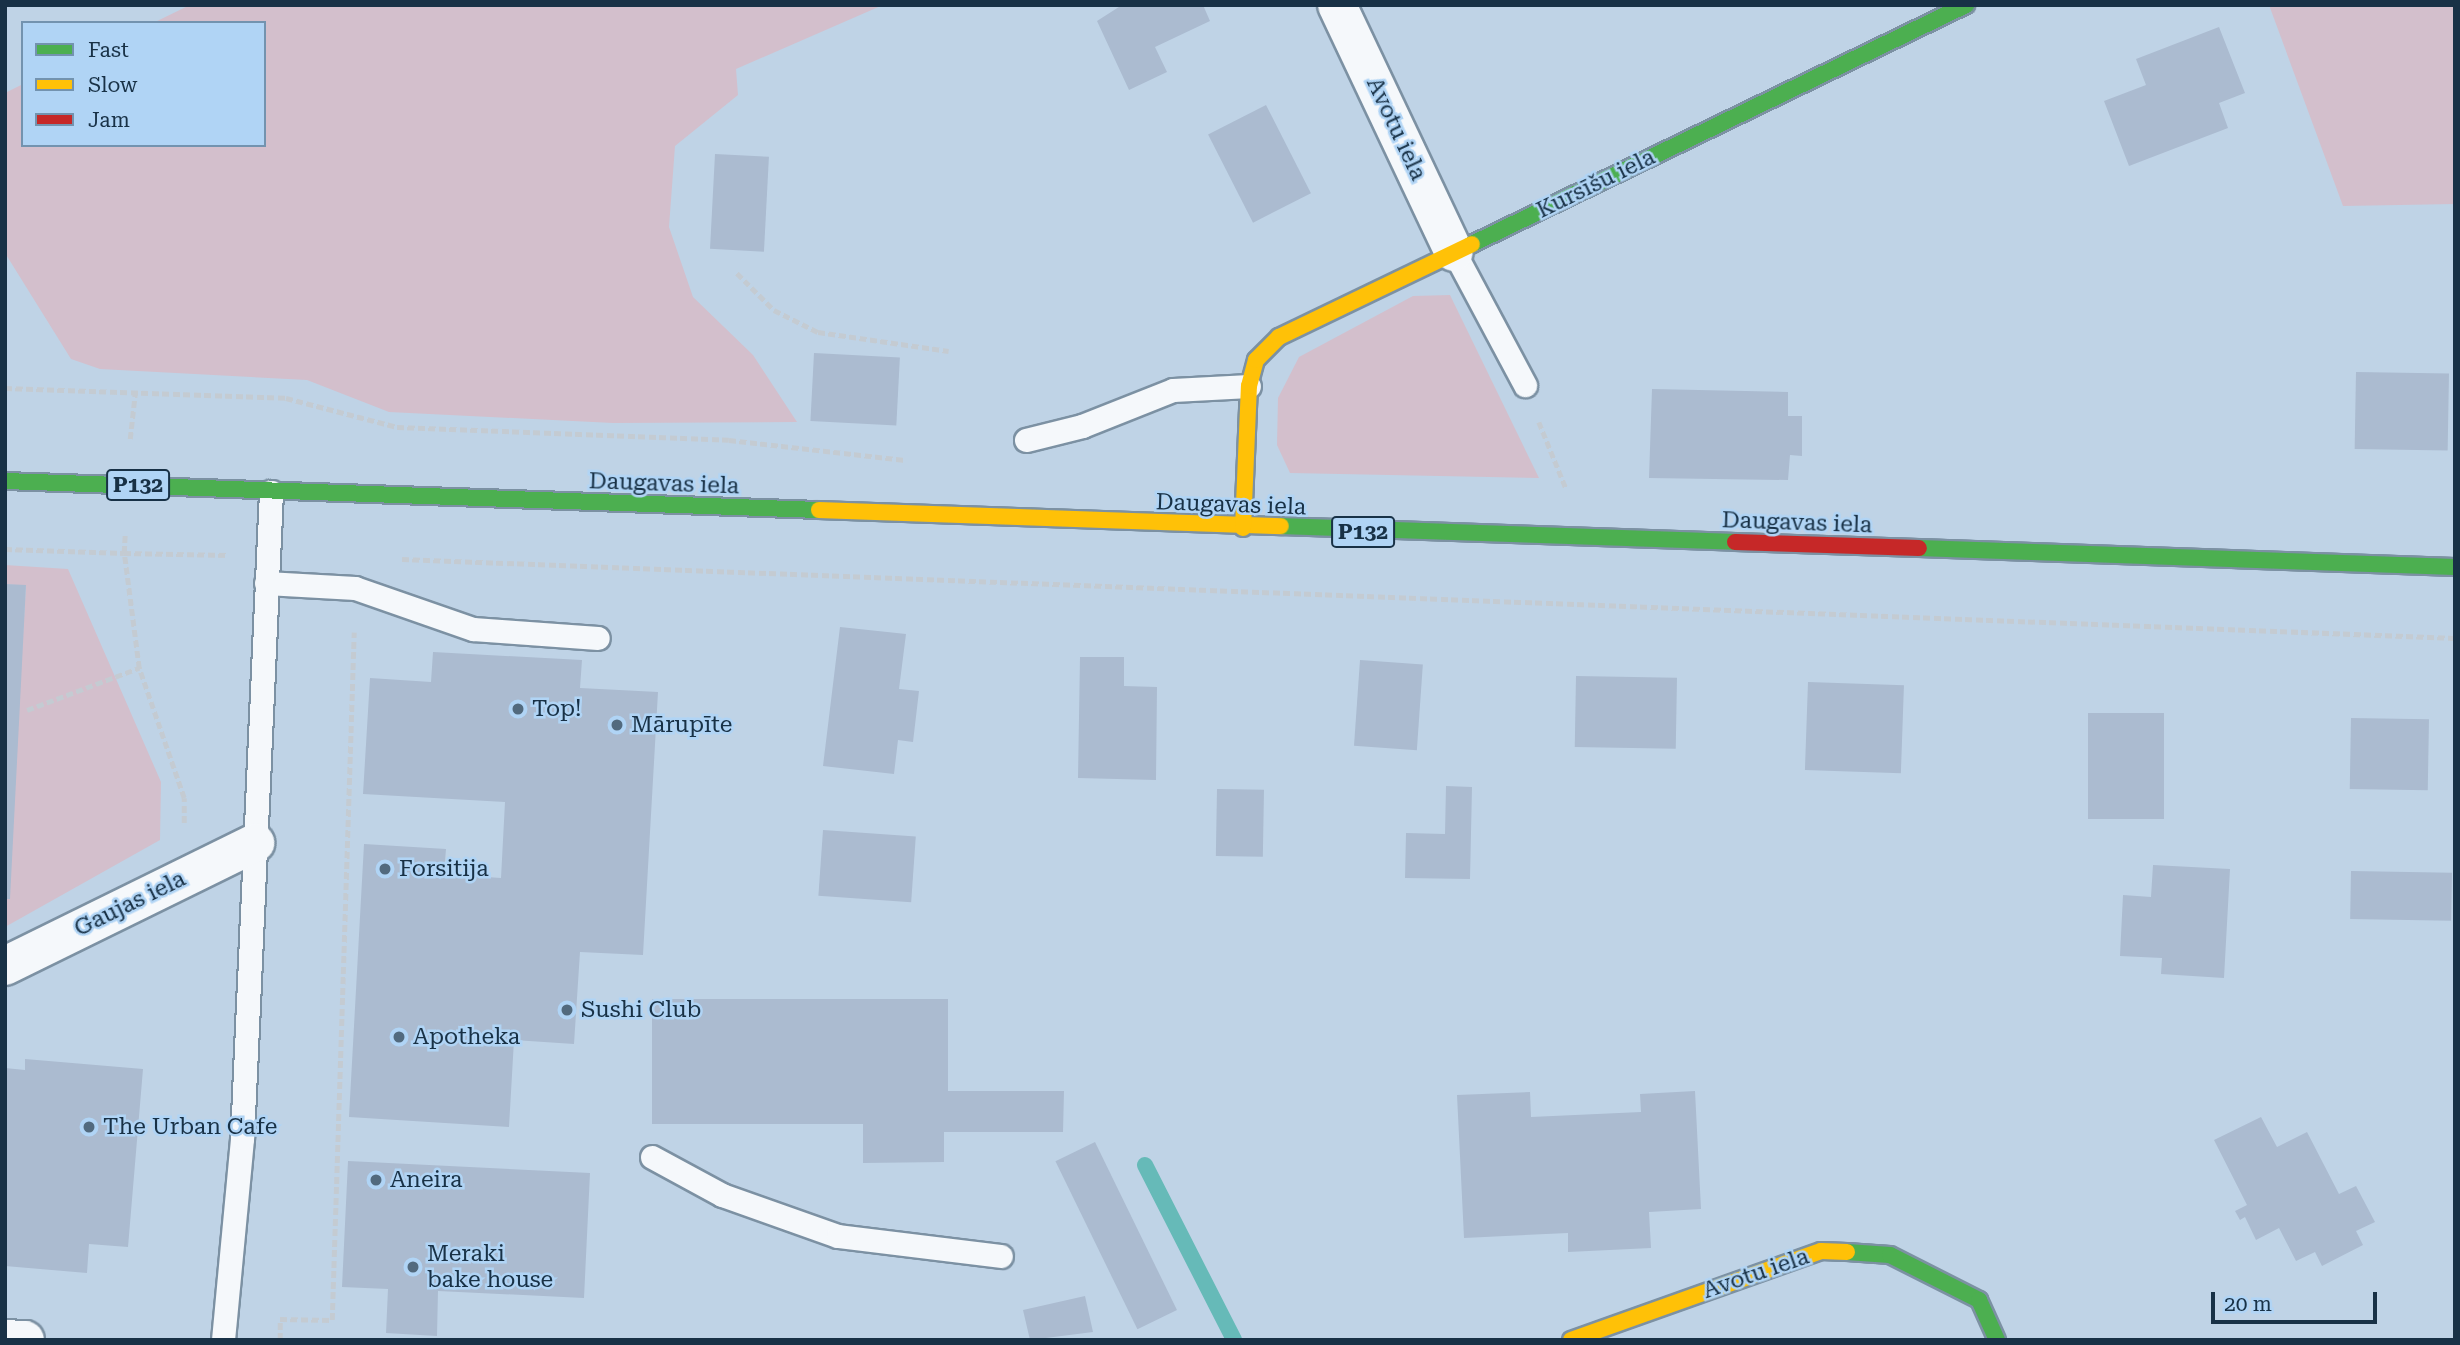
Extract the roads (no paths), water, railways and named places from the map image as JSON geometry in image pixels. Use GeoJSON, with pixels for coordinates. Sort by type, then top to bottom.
{"type":"FeatureCollection","features":[{"type":"Feature","properties":{"kind":"main road","name":"Kursīšu iela"},"geometry":{"type":"LineString","coordinates":[[1243,528],[1249,386],[1256,360],[1279,337],[1966,5]]}},
{"type":"Feature","properties":{"kind":"main road","name":"Daugavas iela"},"geometry":{"type":"LineString","coordinates":[[5,481],[1243,528],[2455,567]]}},
{"type":"Feature","properties":{"kind":"main road","name":"Avotu iela"},"geometry":{"type":"LineString","coordinates":[[1571,1340],[1821,1251],[1890,1255],[1979,1300],[1997,1340]]}},
{"type":"Feature","properties":{"kind":"street","name":"Avotu iela"},"geometry":{"type":"LineString","coordinates":[[1337,5],[1454,252]]}},
{"type":"Feature","properties":{"kind":"street","name":"Gaujas iela"},"geometry":{"type":"LineString","coordinates":[[5,966],[255,843]]}},
{"type":"Feature","properties":{"kind":"street"},"geometry":{"type":"LineString","coordinates":[[5,1339],[25,1340]]}},
{"type":"Feature","properties":{"kind":"lane"},"geometry":{"type":"LineString","coordinates":[[1454,252],[1525,385]]}},
{"type":"Feature","properties":{"kind":"lane"},"geometry":{"type":"LineString","coordinates":[[1026,440],[1082,426],[1173,390],[1249,386]]}},
{"type":"Feature","properties":{"kind":"lane"},"geometry":{"type":"LineString","coordinates":[[223,1340],[242,1138],[271,492]]}},
{"type":"Feature","properties":{"kind":"lane"},"geometry":{"type":"LineString","coordinates":[[266,583],[355,588],[473,629],[598,638]]}},
{"type":"Feature","properties":{"kind":"lane"},"geometry":{"type":"LineString","coordinates":[[652,1157],[722,1195],[838,1236],[1001,1256]]}},
{"type":"Feature","properties":{"kind":"waterway"},"geometry":{"type":"LineString","coordinates":[[1145,1165],[1234,1340]]}},
{"type":"Feature","properties":{"kind":"place","name":"Top!"},"geometry":{"type":"Point","coordinates":[518,709]}},
{"type":"Feature","properties":{"kind":"place","name":"Mārupīte"},"geometry":{"type":"Point","coordinates":[617,725]}},
{"type":"Feature","properties":{"kind":"place","name":"Forsitija"},"geometry":{"type":"Point","coordinates":[385,869]}},
{"type":"Feature","properties":{"kind":"place","name":"Sushi Club"},"geometry":{"type":"Point","coordinates":[567,1010]}},
{"type":"Feature","properties":{"kind":"place","name":"Apotheka"},"geometry":{"type":"Point","coordinates":[399,1037]}},
{"type":"Feature","properties":{"kind":"place","name":"The Urban Cafe"},"geometry":{"type":"Point","coordinates":[89,1127]}},
{"type":"Feature","properties":{"kind":"place","name":"Aneira"},"geometry":{"type":"Point","coordinates":[376,1180]}},
{"type":"Feature","properties":{"kind":"place","name":"Meraki bake house"},"geometry":{"type":"Point","coordinates":[413,1267]}}]}
